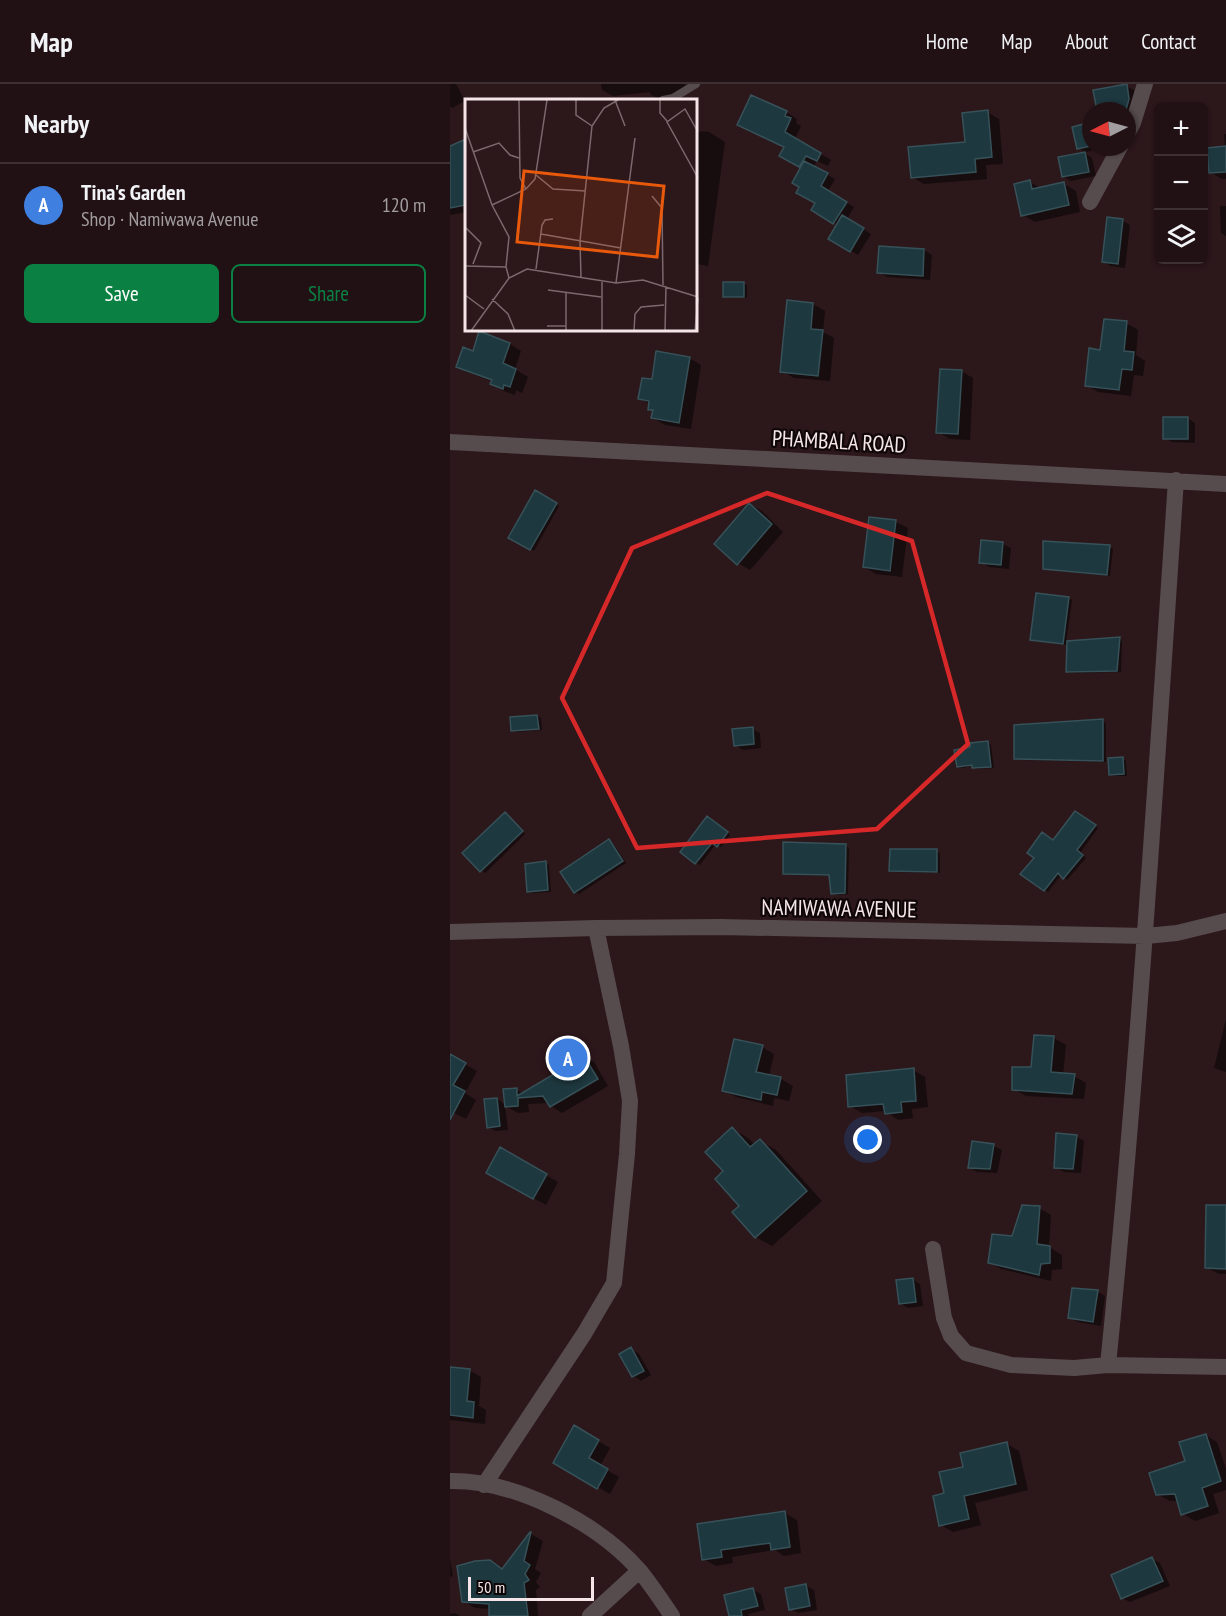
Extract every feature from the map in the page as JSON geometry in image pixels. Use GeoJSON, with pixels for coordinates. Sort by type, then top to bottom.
{"type":"FeatureCollection","features":[{"type":"Feature","properties":{"kind":"street"},"geometry":{"type":"LineString","coordinates":[[1136,113],[1145,84]]}},
{"type":"Feature","properties":{"kind":"street"},"geometry":{"type":"LineString","coordinates":[[1090,202],[1115,156]]}},
{"type":"Feature","properties":{"kind":"street","name":"PHAMBALA ROAD"},"geometry":{"type":"LineString","coordinates":[[450,442],[1226,484]]}},
{"type":"Feature","properties":{"kind":"street"},"geometry":{"type":"LineString","coordinates":[[1108,1365],[1146,936],[1176,480]]}},
{"type":"Feature","properties":{"kind":"street","name":"NAMIWAWA AVENUE"},"geometry":{"type":"LineString","coordinates":[[450,932],[721,927],[1146,936],[1177,933],[1226,921]]}},
{"type":"Feature","properties":{"kind":"street"},"geometry":{"type":"LineString","coordinates":[[484,1485],[584,1334],[614,1283],[630,1101],[596,928]]}},
{"type":"Feature","properties":{"kind":"street"},"geometry":{"type":"LineString","coordinates":[[933,1249],[944,1318],[951,1336],[966,1353],[1011,1365],[1074,1368],[1108,1365],[1226,1367]]}},
{"type":"Feature","properties":{"kind":"street"},"geometry":{"type":"LineString","coordinates":[[450,1481],[484,1485],[525,1495],[558,1509],[611,1544],[639,1571],[672,1616]]}},
{"type":"Feature","properties":{"kind":"street"},"geometry":{"type":"LineString","coordinates":[[590,1616],[639,1571]]}},
{"type":"Feature","properties":{"kind":"lane"},"geometry":{"type":"LineString","coordinates":[[668,99],[696,84]]}},
{"type":"Feature","properties":{"kind":"highlighted area"},"geometry":{"type":"Polygon","coordinates":[[[767,493],[912,541],[968,744],[877,829],[637,848],[562,698],[632,548],[767,493]]]}},
{"type":"Feature","properties":{"kind":"building"},"geometry":{"type":"Polygon","coordinates":[[[1127,84],[1128,102],[1095,102],[1093,90],[1127,84]]]}},
{"type":"Feature","properties":{"kind":"building"},"geometry":{"type":"Polygon","coordinates":[[[751,95],[787,111],[785,116],[791,118],[785,132],[821,153],[817,161],[806,156],[799,167],[779,156],[784,147],[737,125],[751,95]]]}},
{"type":"Feature","properties":{"kind":"building"},"geometry":{"type":"Polygon","coordinates":[[[988,110],[992,157],[975,159],[976,172],[911,178],[908,147],[965,142],[962,113],[988,110]]]}},
{"type":"Feature","properties":{"kind":"building"},"geometry":{"type":"Polygon","coordinates":[[[1082,124],[1082,148],[1077,149],[1072,127],[1082,124]]]}},
{"type":"Feature","properties":{"kind":"building"},"geometry":{"type":"Polygon","coordinates":[[[465,139],[465,205],[450,208],[450,146],[465,139]]]}},
{"type":"Feature","properties":{"kind":"building"},"geometry":{"type":"Polygon","coordinates":[[[1226,146],[1226,172],[1209,173],[1208,148],[1226,146]]]}},
{"type":"Feature","properties":{"kind":"building"},"geometry":{"type":"Polygon","coordinates":[[[1082,153],[1082,156],[1086,156],[1089,172],[1062,177],[1058,157],[1082,153]]]}},
{"type":"Feature","properties":{"kind":"building"},"geometry":{"type":"Polygon","coordinates":[[[804,161],[828,173],[821,186],[847,202],[833,224],[811,210],[815,203],[796,193],[799,187],[792,183],[804,161]]]}},
{"type":"Feature","properties":{"kind":"building"},"geometry":{"type":"Polygon","coordinates":[[[1030,180],[1032,189],[1064,182],[1069,205],[1021,216],[1014,184],[1030,180]]]}},
{"type":"Feature","properties":{"kind":"building"},"geometry":{"type":"Polygon","coordinates":[[[842,215],[864,228],[850,252],[828,239],[842,215]]]}},
{"type":"Feature","properties":{"kind":"building"},"geometry":{"type":"Polygon","coordinates":[[[1107,217],[1123,219],[1118,264],[1102,262],[1107,217]]]}},
{"type":"Feature","properties":{"kind":"building"},"geometry":{"type":"Polygon","coordinates":[[[879,246],[924,249],[923,276],[877,273],[879,246]]]}},
{"type":"Feature","properties":{"kind":"building"},"geometry":{"type":"Polygon","coordinates":[[[723,282],[744,282],[744,297],[723,297],[723,282]]]}},
{"type":"Feature","properties":{"kind":"building"},"geometry":{"type":"Polygon","coordinates":[[[787,300],[813,303],[811,329],[823,330],[818,376],[780,372],[787,300]]]}},
{"type":"Feature","properties":{"kind":"building"},"geometry":{"type":"Polygon","coordinates":[[[1104,319],[1127,321],[1124,351],[1134,352],[1132,370],[1122,369],[1119,390],[1085,386],[1089,348],[1100,350],[1104,319]]]}},
{"type":"Feature","properties":{"kind":"building"},"geometry":{"type":"Polygon","coordinates":[[[479,332],[510,343],[503,363],[516,369],[510,387],[504,385],[503,389],[490,384],[492,380],[456,367],[463,347],[473,351],[479,332]]]}},
{"type":"Feature","properties":{"kind":"building"},"geometry":{"type":"Polygon","coordinates":[[[656,351],[690,357],[679,423],[651,418],[653,410],[648,410],[649,401],[638,399],[642,378],[652,379],[656,351]]]}},
{"type":"Feature","properties":{"kind":"building"},"geometry":{"type":"Polygon","coordinates":[[[940,369],[962,370],[958,434],[936,433],[940,369]]]}},
{"type":"Feature","properties":{"kind":"building"},"geometry":{"type":"Polygon","coordinates":[[[1163,417],[1188,417],[1188,439],[1163,439],[1163,417]]]}},
{"type":"Feature","properties":{"kind":"building"},"geometry":{"type":"Polygon","coordinates":[[[535,490],[557,503],[530,550],[508,538],[535,490]]]}},
{"type":"Feature","properties":{"kind":"building"},"geometry":{"type":"Polygon","coordinates":[[[749,503],[772,524],[737,565],[714,544],[749,503]]]}},
{"type":"Feature","properties":{"kind":"building"},"geometry":{"type":"Polygon","coordinates":[[[869,517],[896,520],[890,571],[863,567],[869,517]]]}},
{"type":"Feature","properties":{"kind":"building"},"geometry":{"type":"Polygon","coordinates":[[[981,540],[1003,542],[1001,565],[979,563],[981,540]]]}},
{"type":"Feature","properties":{"kind":"building"},"geometry":{"type":"Polygon","coordinates":[[[1043,541],[1110,545],[1107,575],[1043,569],[1043,541]]]}},
{"type":"Feature","properties":{"kind":"building"},"geometry":{"type":"Polygon","coordinates":[[[1036,593],[1069,597],[1063,644],[1030,640],[1036,593]]]}},
{"type":"Feature","properties":{"kind":"building"},"geometry":{"type":"Polygon","coordinates":[[[1120,637],[1117,671],[1066,672],[1067,641],[1120,637]]]}},
{"type":"Feature","properties":{"kind":"building"},"geometry":{"type":"Polygon","coordinates":[[[537,715],[539,729],[511,731],[510,717],[537,715]]]}},
{"type":"Feature","properties":{"kind":"building"},"geometry":{"type":"Polygon","coordinates":[[[1103,719],[1103,761],[1014,759],[1014,725],[1103,719]]]}},
{"type":"Feature","properties":{"kind":"building"},"geometry":{"type":"Polygon","coordinates":[[[753,727],[754,744],[734,746],[732,729],[753,727]]]}},
{"type":"Feature","properties":{"kind":"building"},"geometry":{"type":"Polygon","coordinates":[[[988,741],[991,767],[972,768],[972,765],[957,767],[954,750],[970,747],[970,743],[988,741]]]}},
{"type":"Feature","properties":{"kind":"building"},"geometry":{"type":"Polygon","coordinates":[[[1123,757],[1124,774],[1109,775],[1108,758],[1123,757]]]}},
{"type":"Feature","properties":{"kind":"building"},"geometry":{"type":"Polygon","coordinates":[[[1075,811],[1096,825],[1077,850],[1083,855],[1063,879],[1058,873],[1044,891],[1020,874],[1034,858],[1027,853],[1042,832],[1053,840],[1075,811]]]}},
{"type":"Feature","properties":{"kind":"building"},"geometry":{"type":"Polygon","coordinates":[[[505,812],[523,831],[480,872],[462,853],[505,812]]]}},
{"type":"Feature","properties":{"kind":"building"},"geometry":{"type":"Polygon","coordinates":[[[707,816],[728,832],[717,847],[712,843],[695,864],[680,852],[707,816]]]}},
{"type":"Feature","properties":{"kind":"building"},"geometry":{"type":"Polygon","coordinates":[[[609,839],[623,861],[574,893],[560,872],[609,839]]]}},
{"type":"Feature","properties":{"kind":"building"},"geometry":{"type":"Polygon","coordinates":[[[783,842],[846,844],[845,893],[831,894],[829,875],[783,874],[783,842]]]}},
{"type":"Feature","properties":{"kind":"building"},"geometry":{"type":"Polygon","coordinates":[[[890,849],[937,849],[937,872],[889,871],[890,849]]]}},
{"type":"Feature","properties":{"kind":"building"},"geometry":{"type":"Polygon","coordinates":[[[546,861],[548,890],[527,892],[525,864],[546,861]]]}},
{"type":"Feature","properties":{"kind":"building"},"geometry":{"type":"Polygon","coordinates":[[[1034,1035],[1054,1036],[1051,1072],[1075,1074],[1072,1094],[1012,1090],[1012,1067],[1031,1067],[1034,1035]]]}},
{"type":"Feature","properties":{"kind":"building"},"geometry":{"type":"Polygon","coordinates":[[[734,1039],[763,1045],[756,1072],[781,1077],[777,1095],[762,1092],[761,1100],[722,1091],[734,1039]]]}},
{"type":"Feature","properties":{"kind":"building"},"geometry":{"type":"Polygon","coordinates":[[[569,1048],[575,1059],[583,1054],[598,1079],[550,1107],[543,1096],[518,1098],[518,1106],[505,1107],[503,1089],[517,1088],[517,1096],[561,1070],[554,1057],[569,1048]]]}},
{"type":"Feature","properties":{"kind":"building"},"geometry":{"type":"Polygon","coordinates":[[[450,1054],[466,1063],[453,1085],[465,1091],[450,1120],[450,1054]]]}},
{"type":"Feature","properties":{"kind":"building"},"geometry":{"type":"Polygon","coordinates":[[[914,1068],[916,1101],[901,1102],[902,1112],[885,1114],[883,1104],[848,1107],[846,1075],[914,1068]]]}},
{"type":"Feature","properties":{"kind":"building"},"geometry":{"type":"Polygon","coordinates":[[[497,1098],[500,1126],[487,1128],[484,1099],[497,1098]]]}},
{"type":"Feature","properties":{"kind":"building"},"geometry":{"type":"Polygon","coordinates":[[[732,1127],[750,1147],[760,1139],[807,1191],[755,1238],[732,1212],[739,1206],[715,1179],[723,1171],[705,1152],[732,1127]]]}},
{"type":"Feature","properties":{"kind":"building"},"geometry":{"type":"Polygon","coordinates":[[[1056,1133],[1077,1135],[1073,1169],[1054,1168],[1056,1133]]]}},
{"type":"Feature","properties":{"kind":"building"},"geometry":{"type":"Polygon","coordinates":[[[972,1141],[994,1144],[990,1169],[968,1168],[972,1141]]]}},
{"type":"Feature","properties":{"kind":"building"},"geometry":{"type":"Polygon","coordinates":[[[500,1147],[547,1174],[533,1199],[486,1173],[500,1147]]]}},
{"type":"Feature","properties":{"kind":"building"},"geometry":{"type":"Polygon","coordinates":[[[1022,1205],[1040,1206],[1037,1244],[1050,1246],[1050,1263],[1041,1264],[1039,1275],[988,1263],[992,1234],[1012,1236],[1022,1205]]]}},
{"type":"Feature","properties":{"kind":"building"},"geometry":{"type":"Polygon","coordinates":[[[1206,1205],[1226,1205],[1226,1269],[1205,1268],[1206,1205]]]}},
{"type":"Feature","properties":{"kind":"building"},"geometry":{"type":"Polygon","coordinates":[[[913,1278],[916,1302],[899,1304],[896,1280],[913,1278]]]}},
{"type":"Feature","properties":{"kind":"building"},"geometry":{"type":"Polygon","coordinates":[[[1072,1288],[1098,1290],[1093,1322],[1068,1318],[1072,1288]]]}},
{"type":"Feature","properties":{"kind":"building"},"geometry":{"type":"Polygon","coordinates":[[[631,1347],[644,1371],[632,1377],[619,1354],[631,1347]]]}},
{"type":"Feature","properties":{"kind":"building"},"geometry":{"type":"Polygon","coordinates":[[[450,1367],[470,1369],[467,1401],[474,1402],[473,1418],[450,1415],[450,1367]]]}},
{"type":"Feature","properties":{"kind":"building"},"geometry":{"type":"Polygon","coordinates":[[[574,1425],[599,1440],[589,1458],[608,1469],[597,1489],[553,1463],[574,1425]]]}},
{"type":"Feature","properties":{"kind":"building"},"geometry":{"type":"Polygon","coordinates":[[[1206,1434],[1221,1481],[1202,1488],[1208,1506],[1181,1515],[1175,1494],[1156,1495],[1149,1473],[1185,1461],[1179,1442],[1206,1434]]]}},
{"type":"Feature","properties":{"kind":"building"},"geometry":{"type":"Polygon","coordinates":[[[1007,1442],[1016,1484],[964,1496],[969,1519],[939,1526],[933,1496],[944,1493],[939,1472],[963,1467],[960,1453],[1007,1442]]]}},
{"type":"Feature","properties":{"kind":"building"},"geometry":{"type":"Polygon","coordinates":[[[785,1511],[790,1547],[771,1550],[770,1543],[721,1550],[722,1557],[702,1560],[697,1524],[785,1511]]]}},
{"type":"Feature","properties":{"kind":"building"},"geometry":{"type":"Polygon","coordinates":[[[530,1532],[524,1561],[530,1565],[525,1574],[529,1580],[524,1583],[528,1616],[489,1616],[489,1604],[462,1602],[457,1566],[490,1560],[502,1569],[530,1532]]]}},
{"type":"Feature","properties":{"kind":"building"},"geometry":{"type":"Polygon","coordinates":[[[1152,1557],[1163,1581],[1121,1599],[1111,1575],[1152,1557]]]}},
{"type":"Feature","properties":{"kind":"building"},"geometry":{"type":"Polygon","coordinates":[[[806,1584],[810,1606],[789,1610],[785,1588],[806,1584]]]}},
{"type":"Feature","properties":{"kind":"building"},"geometry":{"type":"Polygon","coordinates":[[[753,1588],[758,1606],[741,1610],[742,1616],[729,1616],[724,1595],[753,1588]]]}},
{"type":"Feature","properties":{"kind":"place","name":"Tina's Garden"},"geometry":{"type":"Point","coordinates":[568,1058]}}]}
